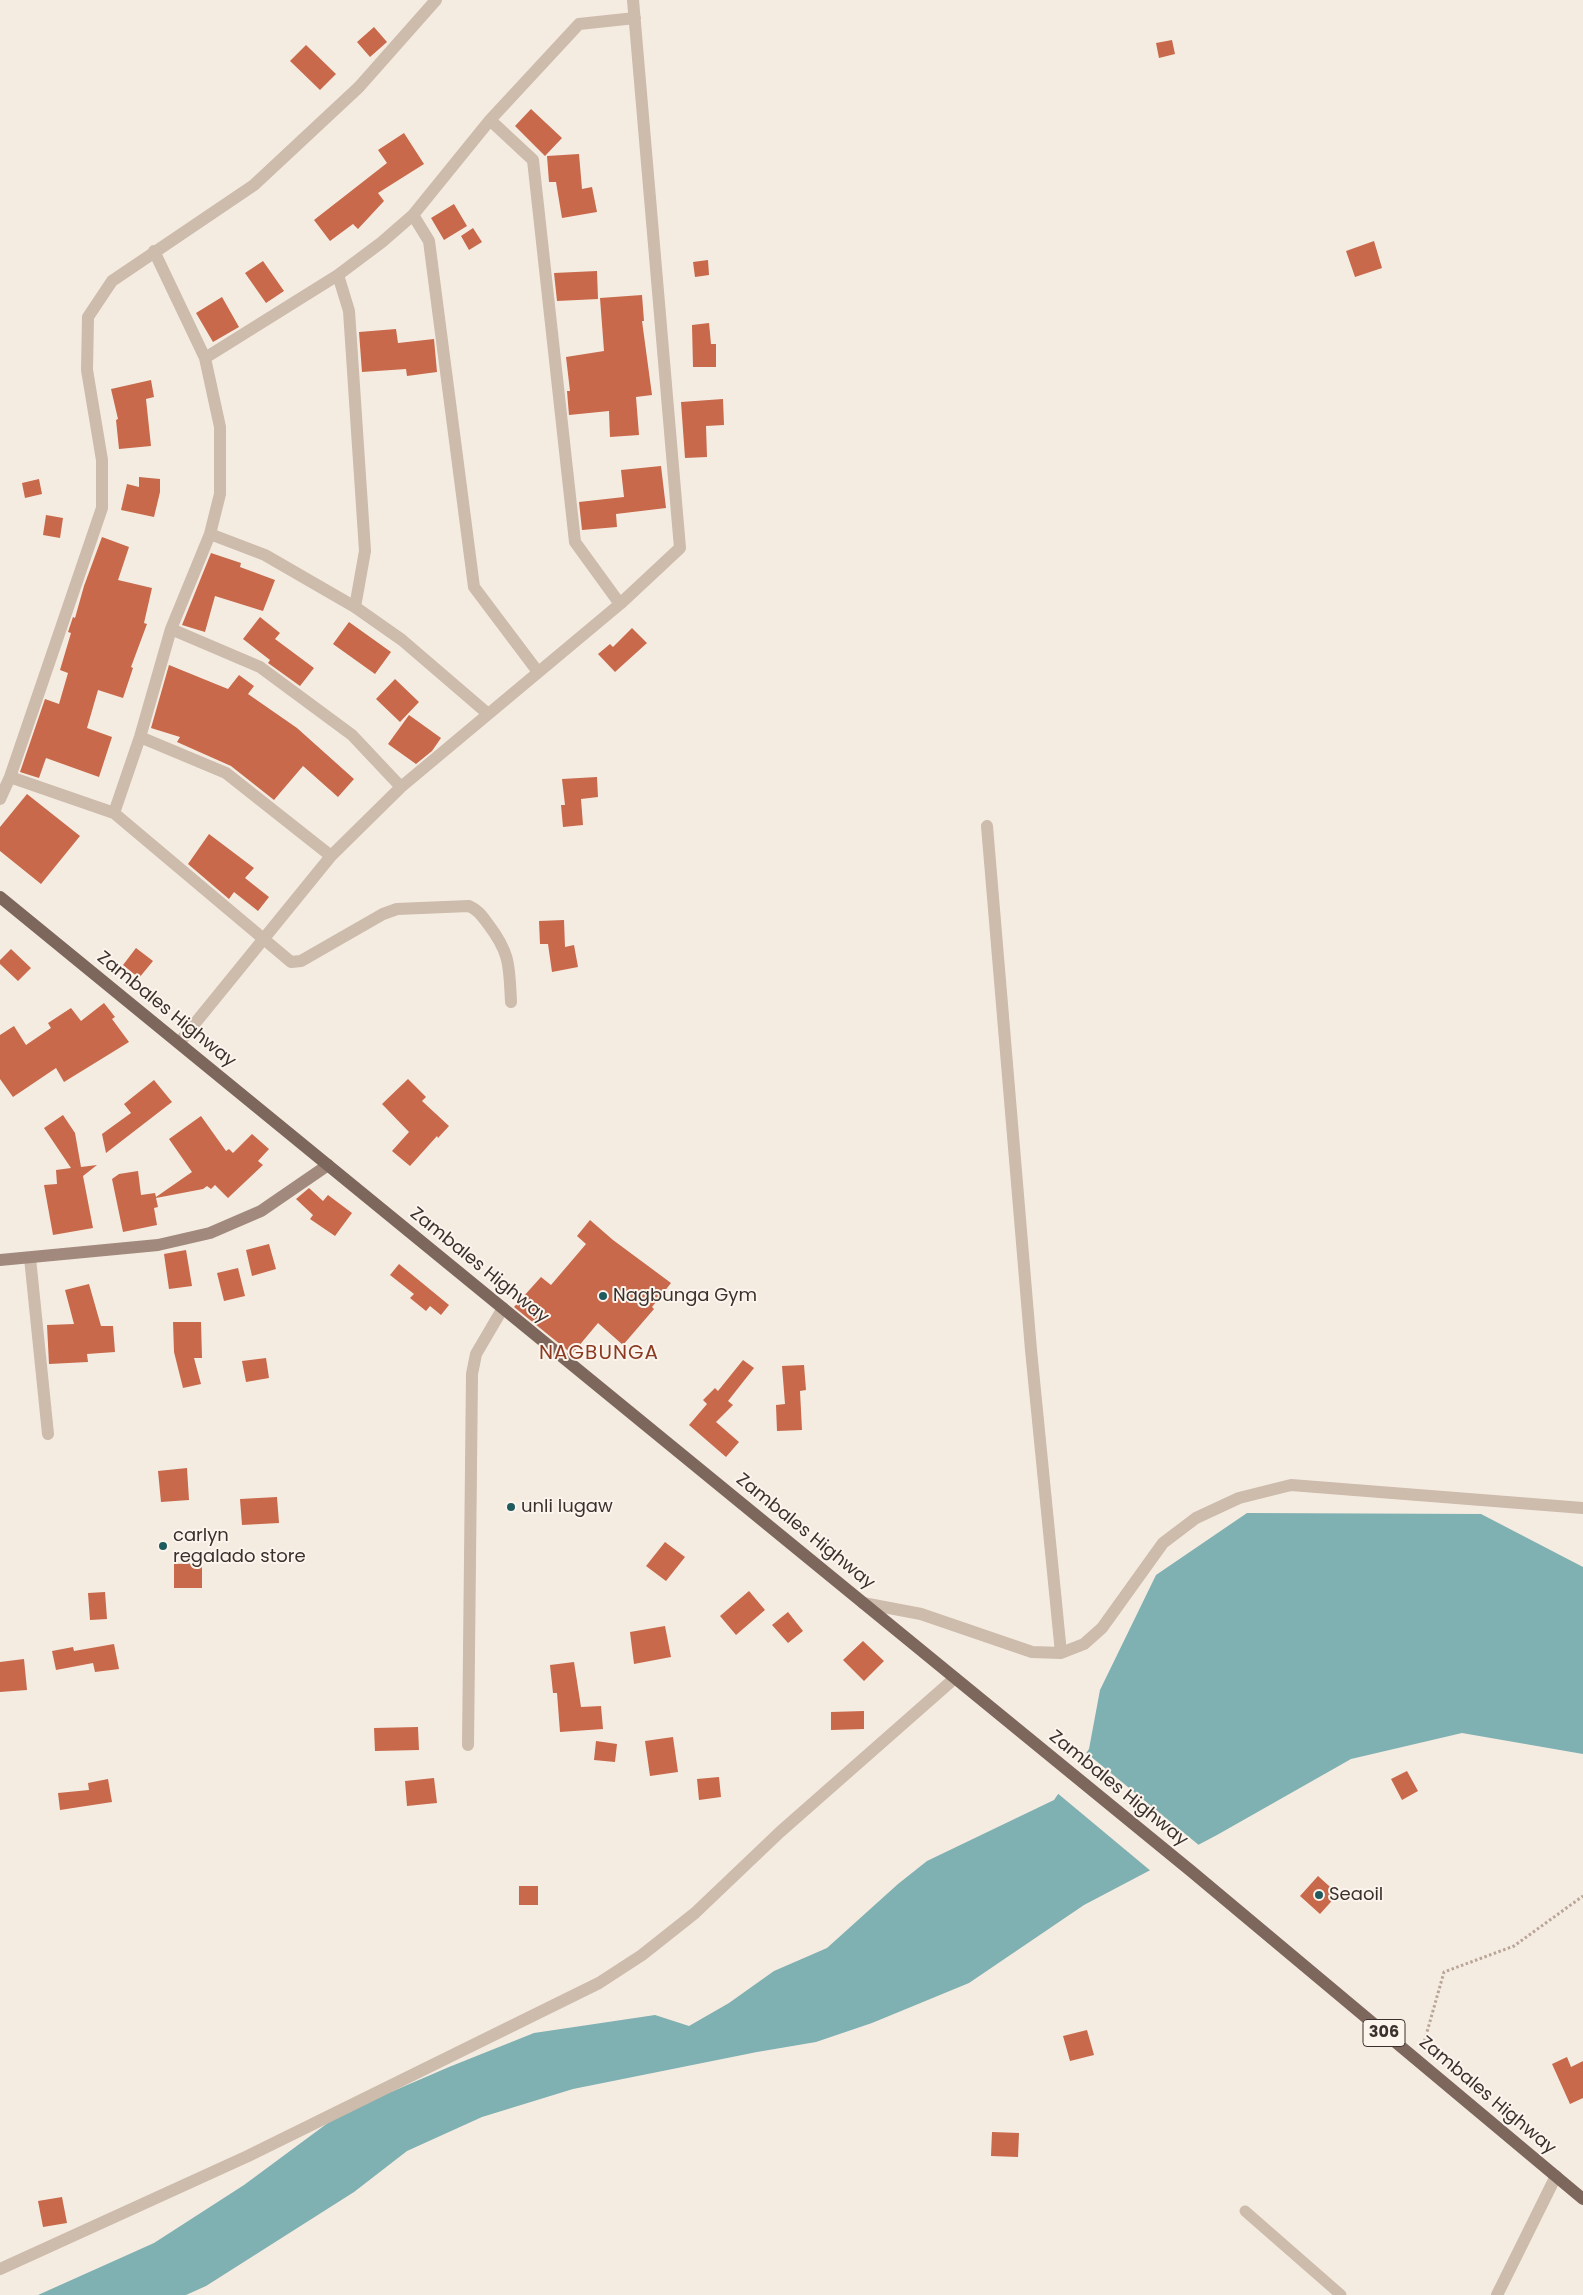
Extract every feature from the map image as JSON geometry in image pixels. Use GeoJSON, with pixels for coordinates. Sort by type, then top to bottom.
{"type":"FeatureCollection","features":[{"type":"Feature","properties":{"kind":"main road","name":"Zambales Highway"},"geometry":{"type":"LineString","coordinates":[[0,897],[1191,1871],[1580,2197]]}},
{"type":"Feature","properties":{"kind":"street"},"geometry":{"type":"LineString","coordinates":[[0,799],[10,777],[102,508],[102,460],[87,370],[88,317],[112,281],[254,185],[359,86],[436,0]]}},
{"type":"Feature","properties":{"kind":"street"},"geometry":{"type":"LineString","coordinates":[[179,1044],[331,856],[401,787],[487,713],[620,604],[680,548],[633,0]]}},
{"type":"Feature","properties":{"kind":"street"},"geometry":{"type":"LineString","coordinates":[[205,358],[338,275],[382,242],[413,215],[490,120],[579,24],[636,18]]}},
{"type":"Feature","properties":{"kind":"street"},"geometry":{"type":"LineString","coordinates":[[490,120],[533,160],[575,542],[620,604]]}},
{"type":"Feature","properties":{"kind":"street"},"geometry":{"type":"LineString","coordinates":[[413,215],[429,241],[474,587],[538,672]]}},
{"type":"Feature","properties":{"kind":"street"},"geometry":{"type":"LineString","coordinates":[[114,813],[140,737],[171,629],[210,534],[220,494],[220,427],[205,358],[154,252]]}},
{"type":"Feature","properties":{"kind":"street"},"geometry":{"type":"LineString","coordinates":[[338,275],[349,311],[365,550],[355,606]]}},
{"type":"Feature","properties":{"kind":"street"},"geometry":{"type":"LineString","coordinates":[[210,534],[264,555],[355,606],[402,640],[487,713]]}},
{"type":"Feature","properties":{"kind":"street"},"geometry":{"type":"LineString","coordinates":[[171,629],[260,667],[352,735],[401,787]]}},
{"type":"Feature","properties":{"kind":"street"},"geometry":{"type":"LineString","coordinates":[[140,737],[226,773],[331,856]]}},
{"type":"Feature","properties":{"kind":"street"},"geometry":{"type":"LineString","coordinates":[[10,777],[114,813],[291,962],[296,962],[383,914],[397,909],[469,906],[478,911],[502,942],[509,960],[511,1002]]}},
{"type":"Feature","properties":{"kind":"street"},"geometry":{"type":"LineString","coordinates":[[987,826],[1031,1350],[1060,1653]]}},
{"type":"Feature","properties":{"kind":"street"},"geometry":{"type":"LineString","coordinates":[[0,1260],[158,1245],[210,1233],[261,1211],[328,1165]]}},
{"type":"Feature","properties":{"kind":"street"},"geometry":{"type":"LineString","coordinates":[[30,1258],[48,1434]]}},
{"type":"Feature","properties":{"kind":"street"},"geometry":{"type":"LineString","coordinates":[[468,1745],[472,1374],[476,1354],[503,1308]]}},
{"type":"Feature","properties":{"kind":"street"},"geometry":{"type":"LineString","coordinates":[[863,1602],[921,1614],[1032,1652],[1060,1653],[1084,1644],[1102,1628],[1163,1543],[1196,1518],[1239,1498],[1291,1485],[1583,1508]]}},
{"type":"Feature","properties":{"kind":"street"},"geometry":{"type":"LineString","coordinates":[[0,2269],[248,2156],[599,1983],[642,1955],[695,1913],[780,1832],[955,1678]]}},
{"type":"Feature","properties":{"kind":"street"},"geometry":{"type":"LineString","coordinates":[[1497,2295],[1556,2176]]}},
{"type":"Feature","properties":{"kind":"lane"},"geometry":{"type":"LineString","coordinates":[[1245,2211],[1341,2295]]}},
{"type":"Feature","properties":{"kind":"path"},"geometry":{"type":"LineString","coordinates":[[1419,2062],[1444,1972],[1514,1946],[1583,1896]]}},
{"type":"Feature","properties":{"kind":"water"},"geometry":{"type":"Polygon","coordinates":[[[1247,1513],[1481,1514],[1583,1567],[1583,1754],[1462,1733],[1351,1759],[1217,1835],[1084,1905],[969,1983],[872,2023],[816,2042],[573,2089],[482,2117],[407,2151],[354,2192],[206,2286],[186,2295],[38,2295],[154,2243],[244,2185],[340,2114],[534,2033],[655,2015],[689,2026],[729,2003],[774,1971],[827,1948],[898,1884],[927,1861],[1054,1800],[1089,1749],[1100,1690],[1156,1575],[1247,1513]]]}},
{"type":"Feature","properties":{"kind":"pier"},"geometry":{"type":"Polygon","coordinates":[[[1084,1751],[1200,1846],[1152,1872],[1056,1792],[1084,1751]]]}},
{"type":"Feature","properties":{"kind":"building"},"geometry":{"type":"Polygon","coordinates":[[[374,27],[387,42],[370,57],[357,42],[374,27]]]}},
{"type":"Feature","properties":{"kind":"building"},"geometry":{"type":"Polygon","coordinates":[[[1172,40],[1175,54],[1159,58],[1156,43],[1172,40]]]}},
{"type":"Feature","properties":{"kind":"building"},"geometry":{"type":"Polygon","coordinates":[[[306,45],[336,74],[320,90],[290,61],[306,45]]]}},
{"type":"Feature","properties":{"kind":"building"},"geometry":{"type":"Polygon","coordinates":[[[531,109],[562,138],[545,156],[515,126],[531,109]]]}},
{"type":"Feature","properties":{"kind":"building"},"geometry":{"type":"Polygon","coordinates":[[[404,133],[424,164],[378,193],[384,201],[358,229],[353,224],[330,241],[314,220],[387,163],[378,150],[404,133]]]}},
{"type":"Feature","properties":{"kind":"building"},"geometry":{"type":"Polygon","coordinates":[[[579,154],[582,189],[592,187],[597,212],[562,218],[556,182],[549,182],[547,156],[579,154]]]}},
{"type":"Feature","properties":{"kind":"building"},"geometry":{"type":"Polygon","coordinates":[[[454,204],[467,226],[444,240],[431,218],[454,204]]]}},
{"type":"Feature","properties":{"kind":"building"},"geometry":{"type":"Polygon","coordinates":[[[473,228],[482,242],[469,250],[461,236],[473,228]]]}},
{"type":"Feature","properties":{"kind":"building"},"geometry":{"type":"Polygon","coordinates":[[[1374,241],[1382,268],[1355,277],[1346,251],[1374,241]]]}},
{"type":"Feature","properties":{"kind":"building"},"geometry":{"type":"Polygon","coordinates":[[[708,260],[709,275],[695,277],[693,262],[708,260]]]}},
{"type":"Feature","properties":{"kind":"building"},"geometry":{"type":"Polygon","coordinates":[[[263,261],[284,291],[266,303],[245,273],[263,261]]]}},
{"type":"Feature","properties":{"kind":"building"},"geometry":{"type":"Polygon","coordinates":[[[597,271],[598,299],[557,301],[554,273],[597,271]]]}},
{"type":"Feature","properties":{"kind":"building"},"geometry":{"type":"Polygon","coordinates":[[[642,295],[644,321],[642,321],[652,395],[636,397],[639,435],[610,437],[609,411],[569,415],[567,391],[570,391],[566,357],[604,351],[600,298],[642,295]]]}},
{"type":"Feature","properties":{"kind":"building"},"geometry":{"type":"Polygon","coordinates":[[[222,297],[239,327],[213,342],[196,313],[222,297]]]}},
{"type":"Feature","properties":{"kind":"building"},"geometry":{"type":"Polygon","coordinates":[[[709,323],[711,344],[716,344],[716,367],[693,367],[692,325],[709,323]]]}},
{"type":"Feature","properties":{"kind":"building"},"geometry":{"type":"Polygon","coordinates":[[[396,329],[398,343],[434,339],[437,372],[407,376],[406,369],[362,372],[359,332],[396,329]]]}},
{"type":"Feature","properties":{"kind":"building"},"geometry":{"type":"Polygon","coordinates":[[[151,380],[154,397],[146,399],[151,446],[119,449],[116,420],[118,419],[111,389],[151,380]]]}},
{"type":"Feature","properties":{"kind":"building"},"geometry":{"type":"Polygon","coordinates":[[[723,399],[724,425],[706,426],[707,457],[685,458],[681,402],[723,399]]]}},
{"type":"Feature","properties":{"kind":"building"},"geometry":{"type":"Polygon","coordinates":[[[661,466],[666,508],[616,514],[617,527],[582,530],[579,502],[624,497],[621,470],[661,466]]]}},
{"type":"Feature","properties":{"kind":"building"},"geometry":{"type":"Polygon","coordinates":[[[139,477],[160,479],[160,492],[154,517],[121,510],[127,484],[139,487],[139,477]]]}},
{"type":"Feature","properties":{"kind":"building"},"geometry":{"type":"Polygon","coordinates":[[[39,479],[42,494],[25,498],[22,483],[39,479]]]}},
{"type":"Feature","properties":{"kind":"building"},"geometry":{"type":"Polygon","coordinates":[[[46,515],[63,518],[60,538],[43,535],[46,515]]]}},
{"type":"Feature","properties":{"kind":"building"},"geometry":{"type":"Polygon","coordinates":[[[102,537],[129,547],[118,580],[152,588],[144,623],[147,624],[131,667],[133,668],[123,698],[98,690],[87,728],[112,737],[99,777],[46,758],[39,778],[20,772],[45,699],[59,704],[68,673],[60,670],[71,633],[68,632],[73,617],[75,618],[84,586],[102,537]]]}},
{"type":"Feature","properties":{"kind":"building"},"geometry":{"type":"Polygon","coordinates":[[[211,553],[241,563],[240,567],[275,580],[263,611],[215,596],[205,632],[182,625],[211,553]]]}},
{"type":"Feature","properties":{"kind":"building"},"geometry":{"type":"Polygon","coordinates":[[[260,617],[280,633],[275,639],[314,668],[300,686],[268,663],[270,660],[243,639],[260,617]]]}},
{"type":"Feature","properties":{"kind":"building"},"geometry":{"type":"Polygon","coordinates":[[[349,622],[391,652],[375,674],[333,644],[349,622]]]}},
{"type":"Feature","properties":{"kind":"building"},"geometry":{"type":"Polygon","coordinates":[[[632,628],[647,643],[615,672],[598,654],[610,644],[613,647],[632,628]]]}},
{"type":"Feature","properties":{"kind":"building"},"geometry":{"type":"Polygon","coordinates":[[[169,665],[228,689],[239,675],[254,686],[248,694],[297,728],[354,779],[338,797],[303,766],[274,800],[231,766],[177,742],[180,737],[151,728],[169,665]]]}},
{"type":"Feature","properties":{"kind":"building"},"geometry":{"type":"Polygon","coordinates":[[[395,679],[419,702],[400,722],[376,699],[395,679]]]}},
{"type":"Feature","properties":{"kind":"building"},"geometry":{"type":"Polygon","coordinates":[[[409,715],[441,738],[432,751],[416,764],[388,744],[409,715]]]}},
{"type":"Feature","properties":{"kind":"building"},"geometry":{"type":"Polygon","coordinates":[[[597,777],[598,797],[581,799],[583,825],[563,827],[561,805],[565,805],[562,779],[597,777]]]}},
{"type":"Feature","properties":{"kind":"building"},"geometry":{"type":"Polygon","coordinates":[[[27,794],[80,836],[41,884],[0,851],[0,827],[27,794]]]}},
{"type":"Feature","properties":{"kind":"building"},"geometry":{"type":"Polygon","coordinates":[[[209,834],[254,868],[245,878],[269,897],[258,911],[234,892],[229,899],[188,864],[209,834]]]}},
{"type":"Feature","properties":{"kind":"building"},"geometry":{"type":"Polygon","coordinates":[[[564,920],[565,947],[574,945],[578,967],[552,972],[548,944],[540,944],[539,921],[564,920]]]}},
{"type":"Feature","properties":{"kind":"building"},"geometry":{"type":"Polygon","coordinates":[[[136,948],[153,961],[139,978],[123,965],[136,948]]]}},
{"type":"Feature","properties":{"kind":"building"},"geometry":{"type":"Polygon","coordinates":[[[11,949],[31,968],[18,981],[0,964],[0,960],[11,949]]]}},
{"type":"Feature","properties":{"kind":"building"},"geometry":{"type":"Polygon","coordinates":[[[104,1003],[115,1017],[112,1019],[129,1042],[64,1082],[56,1068],[13,1097],[0,1079],[0,1035],[14,1026],[26,1045],[51,1028],[48,1023],[71,1008],[81,1021],[104,1003]]]}},
{"type":"Feature","properties":{"kind":"building"},"geometry":{"type":"Polygon","coordinates":[[[408,1079],[426,1097],[422,1101],[449,1126],[438,1138],[437,1136],[410,1166],[392,1151],[409,1132],[382,1104],[408,1079]]]}},
{"type":"Feature","properties":{"kind":"building"},"geometry":{"type":"Polygon","coordinates":[[[154,1080],[172,1102],[106,1153],[102,1134],[131,1113],[124,1104],[154,1080]]]}},
{"type":"Feature","properties":{"kind":"building"},"geometry":{"type":"Polygon","coordinates":[[[63,1115],[75,1133],[81,1167],[97,1165],[83,1176],[93,1228],[53,1235],[44,1185],[57,1184],[56,1170],[71,1168],[44,1128],[63,1115]]]}},
{"type":"Feature","properties":{"kind":"building"},"geometry":{"type":"Polygon","coordinates":[[[201,1116],[226,1151],[229,1149],[233,1153],[252,1134],[269,1149],[258,1161],[263,1165],[228,1198],[215,1185],[211,1189],[207,1186],[203,1189],[156,1198],[158,1207],[154,1208],[157,1225],[123,1232],[112,1179],[119,1174],[138,1171],[141,1195],[155,1193],[156,1197],[192,1172],[169,1139],[201,1116]]]}},
{"type":"Feature","properties":{"kind":"building"},"geometry":{"type":"Polygon","coordinates":[[[309,1188],[323,1201],[328,1195],[352,1213],[335,1236],[310,1219],[313,1215],[296,1199],[309,1188]]]}},
{"type":"Feature","properties":{"kind":"building"},"geometry":{"type":"Polygon","coordinates":[[[590,1220],[613,1240],[671,1283],[652,1307],[654,1309],[623,1345],[598,1323],[572,1354],[514,1307],[541,1277],[551,1285],[586,1244],[577,1236],[590,1220]]]}},
{"type":"Feature","properties":{"kind":"building"},"geometry":{"type":"Polygon","coordinates":[[[269,1244],[276,1269],[252,1276],[246,1250],[269,1244]]]}},
{"type":"Feature","properties":{"kind":"building"},"geometry":{"type":"Polygon","coordinates":[[[186,1250],[192,1286],[169,1289],[164,1254],[186,1250]]]}},
{"type":"Feature","properties":{"kind":"building"},"geometry":{"type":"Polygon","coordinates":[[[399,1264],[449,1305],[441,1315],[430,1306],[426,1311],[410,1298],[414,1294],[390,1275],[399,1264]]]}},
{"type":"Feature","properties":{"kind":"building"},"geometry":{"type":"Polygon","coordinates":[[[238,1268],[245,1296],[224,1301],[217,1273],[238,1268]]]}},
{"type":"Feature","properties":{"kind":"building"},"geometry":{"type":"Polygon","coordinates":[[[89,1284],[101,1326],[113,1326],[115,1352],[87,1354],[88,1362],[49,1364],[47,1325],[74,1324],[65,1290],[89,1284]]]}},
{"type":"Feature","properties":{"kind":"building"},"geometry":{"type":"Polygon","coordinates":[[[173,1322],[201,1322],[202,1358],[194,1358],[201,1384],[183,1388],[174,1352],[173,1322]]]}},
{"type":"Feature","properties":{"kind":"building"},"geometry":{"type":"Polygon","coordinates":[[[266,1358],[269,1378],[246,1382],[242,1361],[266,1358]]]}},
{"type":"Feature","properties":{"kind":"building"},"geometry":{"type":"Polygon","coordinates":[[[743,1360],[754,1368],[728,1401],[733,1405],[716,1422],[739,1442],[726,1457],[689,1425],[707,1404],[703,1400],[715,1388],[718,1391],[743,1360]]]}},
{"type":"Feature","properties":{"kind":"building"},"geometry":{"type":"Polygon","coordinates":[[[804,1365],[806,1390],[800,1391],[802,1430],[777,1431],[776,1405],[785,1404],[782,1366],[804,1365]]]}},
{"type":"Feature","properties":{"kind":"building"},"geometry":{"type":"Polygon","coordinates":[[[187,1468],[189,1500],[161,1502],[158,1471],[187,1468]]]}},
{"type":"Feature","properties":{"kind":"building"},"geometry":{"type":"Polygon","coordinates":[[[277,1497],[279,1523],[242,1525],[240,1499],[277,1497]]]}},
{"type":"Feature","properties":{"kind":"building"},"geometry":{"type":"Polygon","coordinates":[[[665,1542],[685,1557],[666,1581],[646,1566],[665,1542]]]}},
{"type":"Feature","properties":{"kind":"building"},"geometry":{"type":"Polygon","coordinates":[[[202,1563],[202,1588],[174,1588],[174,1564],[202,1563]]]}},
{"type":"Feature","properties":{"kind":"building"},"geometry":{"type":"Polygon","coordinates":[[[749,1591],[765,1610],[736,1635],[720,1616],[749,1591]]]}},
{"type":"Feature","properties":{"kind":"building"},"geometry":{"type":"Polygon","coordinates":[[[105,1592],[107,1619],[90,1620],[88,1593],[105,1592]]]}},
{"type":"Feature","properties":{"kind":"building"},"geometry":{"type":"Polygon","coordinates":[[[788,1612],[803,1631],[788,1643],[772,1625],[788,1612]]]}},
{"type":"Feature","properties":{"kind":"building"},"geometry":{"type":"Polygon","coordinates":[[[665,1626],[671,1657],[634,1664],[630,1632],[665,1626]]]}},
{"type":"Feature","properties":{"kind":"building"},"geometry":{"type":"Polygon","coordinates":[[[863,1641],[884,1661],[864,1681],[843,1660],[863,1641]]]}},
{"type":"Feature","properties":{"kind":"building"},"geometry":{"type":"Polygon","coordinates":[[[114,1644],[119,1669],[95,1672],[93,1663],[56,1670],[52,1651],[73,1647],[74,1651],[114,1644]]]}},
{"type":"Feature","properties":{"kind":"building"},"geometry":{"type":"Polygon","coordinates":[[[24,1659],[27,1690],[0,1692],[0,1662],[24,1659]]]}},
{"type":"Feature","properties":{"kind":"building"},"geometry":{"type":"Polygon","coordinates":[[[574,1662],[581,1707],[601,1706],[603,1729],[560,1732],[557,1693],[553,1693],[550,1665],[574,1662]]]}},
{"type":"Feature","properties":{"kind":"building"},"geometry":{"type":"Polygon","coordinates":[[[864,1711],[864,1729],[831,1730],[831,1712],[864,1711]]]}},
{"type":"Feature","properties":{"kind":"building"},"geometry":{"type":"Polygon","coordinates":[[[418,1727],[419,1750],[375,1751],[374,1728],[418,1727]]]}},
{"type":"Feature","properties":{"kind":"building"},"geometry":{"type":"Polygon","coordinates":[[[673,1737],[678,1772],[650,1776],[645,1741],[673,1737]]]}},
{"type":"Feature","properties":{"kind":"building"},"geometry":{"type":"Polygon","coordinates":[[[596,1741],[617,1744],[615,1762],[594,1760],[596,1741]]]}},
{"type":"Feature","properties":{"kind":"building"},"geometry":{"type":"Polygon","coordinates":[[[1407,1771],[1418,1791],[1402,1800],[1391,1779],[1407,1771]]]}},
{"type":"Feature","properties":{"kind":"building"},"geometry":{"type":"Polygon","coordinates":[[[719,1777],[721,1797],[699,1800],[697,1779],[719,1777]]]}},
{"type":"Feature","properties":{"kind":"building"},"geometry":{"type":"Polygon","coordinates":[[[434,1778],[437,1803],[407,1806],[405,1781],[434,1778]]]}},
{"type":"Feature","properties":{"kind":"building"},"geometry":{"type":"Polygon","coordinates":[[[108,1779],[112,1802],[60,1810],[58,1793],[89,1790],[88,1783],[108,1779]]]}},
{"type":"Feature","properties":{"kind":"building","name":"Seaoil"},"geometry":{"type":"Polygon","coordinates":[[[1318,1876],[1338,1894],[1320,1914],[1300,1896],[1318,1876]]]}},
{"type":"Feature","properties":{"kind":"building"},"geometry":{"type":"Polygon","coordinates":[[[519,1886],[538,1886],[538,1905],[519,1905],[519,1886]]]}},
{"type":"Feature","properties":{"kind":"building"},"geometry":{"type":"Polygon","coordinates":[[[1087,2030],[1094,2055],[1070,2061],[1063,2036],[1087,2030]]]}},
{"type":"Feature","properties":{"kind":"building"},"geometry":{"type":"Polygon","coordinates":[[[1567,2057],[1571,2067],[1583,2061],[1583,2098],[1570,2104],[1552,2064],[1567,2057]]]}},
{"type":"Feature","properties":{"kind":"building"},"geometry":{"type":"Polygon","coordinates":[[[992,2132],[1019,2133],[1018,2157],[991,2156],[992,2132]]]}},
{"type":"Feature","properties":{"kind":"building"},"geometry":{"type":"Polygon","coordinates":[[[62,2197],[67,2223],[43,2227],[38,2201],[62,2197]]]}},
{"type":"Feature","properties":{"kind":"place","name":"Nagbunga Gym"},"geometry":{"type":"Point","coordinates":[603,1296]}},
{"type":"Feature","properties":{"kind":"place","name":"unli lugaw"},"geometry":{"type":"Point","coordinates":[511,1507]}},
{"type":"Feature","properties":{"kind":"place","name":"carlyn regalado store"},"geometry":{"type":"Point","coordinates":[163,1546]}},
{"type":"Feature","properties":{"kind":"place","name":"Seaoil"},"geometry":{"type":"Point","coordinates":[1319,1895]}},
{"type":"Feature","properties":{"kind":"district","name":"NAGBUNGA"},"geometry":{"type":"Point","coordinates":[599,1354]}}]}
